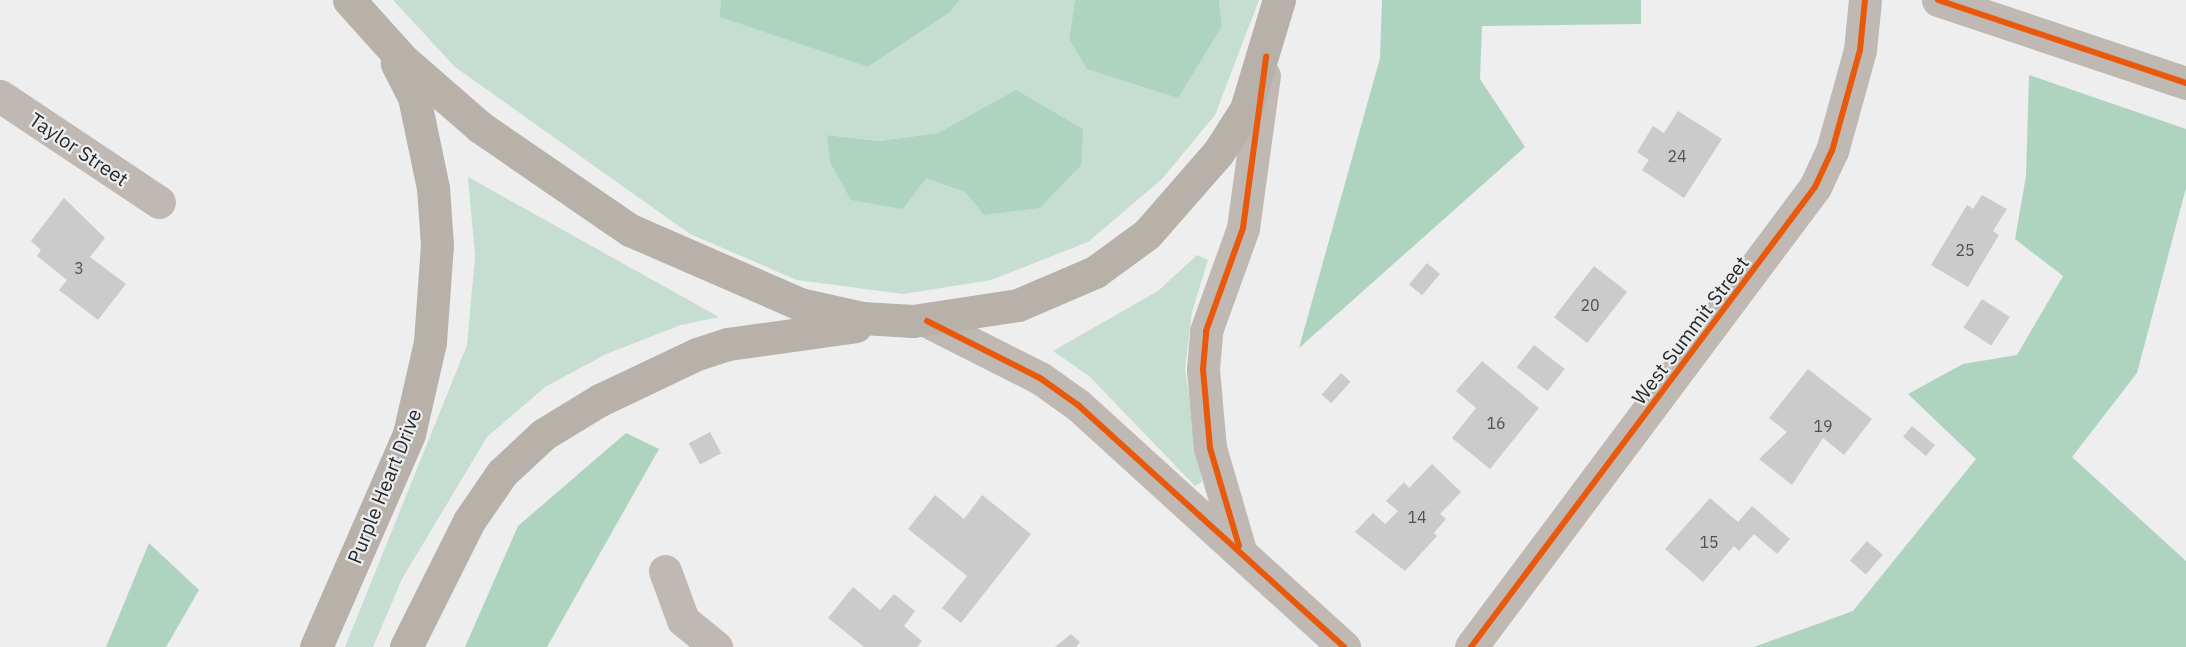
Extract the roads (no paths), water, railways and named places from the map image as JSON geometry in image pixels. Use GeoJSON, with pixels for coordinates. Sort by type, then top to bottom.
{"type":"FeatureCollection","features":[{"type":"Feature","properties":{"kind":"main road"},"geometry":{"type":"LineString","coordinates":[[350,0],[385,40],[498,142],[630,230],[800,304],[887,321]]}},
{"type":"Feature","properties":{"kind":"main road"},"geometry":{"type":"LineString","coordinates":[[406,647],[492,486],[527,448],[562,421],[676,363],[728,344],[887,321],[927,321],[1018,305],[1113,261],[1166,215],[1218,153],[1246,109],[1266,57],[1279,0]]}},
{"type":"Feature","properties":{"kind":"main road","name":"Purple Heart Drive"},"geometry":{"type":"LineString","coordinates":[[316,647],[408,434],[433,315],[436,235],[431,172],[414,97],[385,40]]}},
{"type":"Feature","properties":{"kind":"street","name":"West Summit Street"},"geometry":{"type":"LineString","coordinates":[[1471,647],[1815,187],[1832,151],[1860,50],[1864,0]]}},
{"type":"Feature","properties":{"kind":"street"},"geometry":{"type":"LineString","coordinates":[[1938,0],[2186,83]]}},
{"type":"Feature","properties":{"kind":"street"},"geometry":{"type":"LineString","coordinates":[[1240,549],[1210,448],[1203,369],[1206,331],[1243,228],[1266,57]]}},
{"type":"Feature","properties":{"kind":"street","name":"Taylor Street"},"geometry":{"type":"LineString","coordinates":[[0,96],[159,202]]}},
{"type":"Feature","properties":{"kind":"street"},"geometry":{"type":"LineString","coordinates":[[927,321],[1066,396],[1240,549],[1344,647]]}},
{"type":"Feature","properties":{"kind":"street"},"geometry":{"type":"LineString","coordinates":[[665,571],[683,620],[716,647]]}}]}
